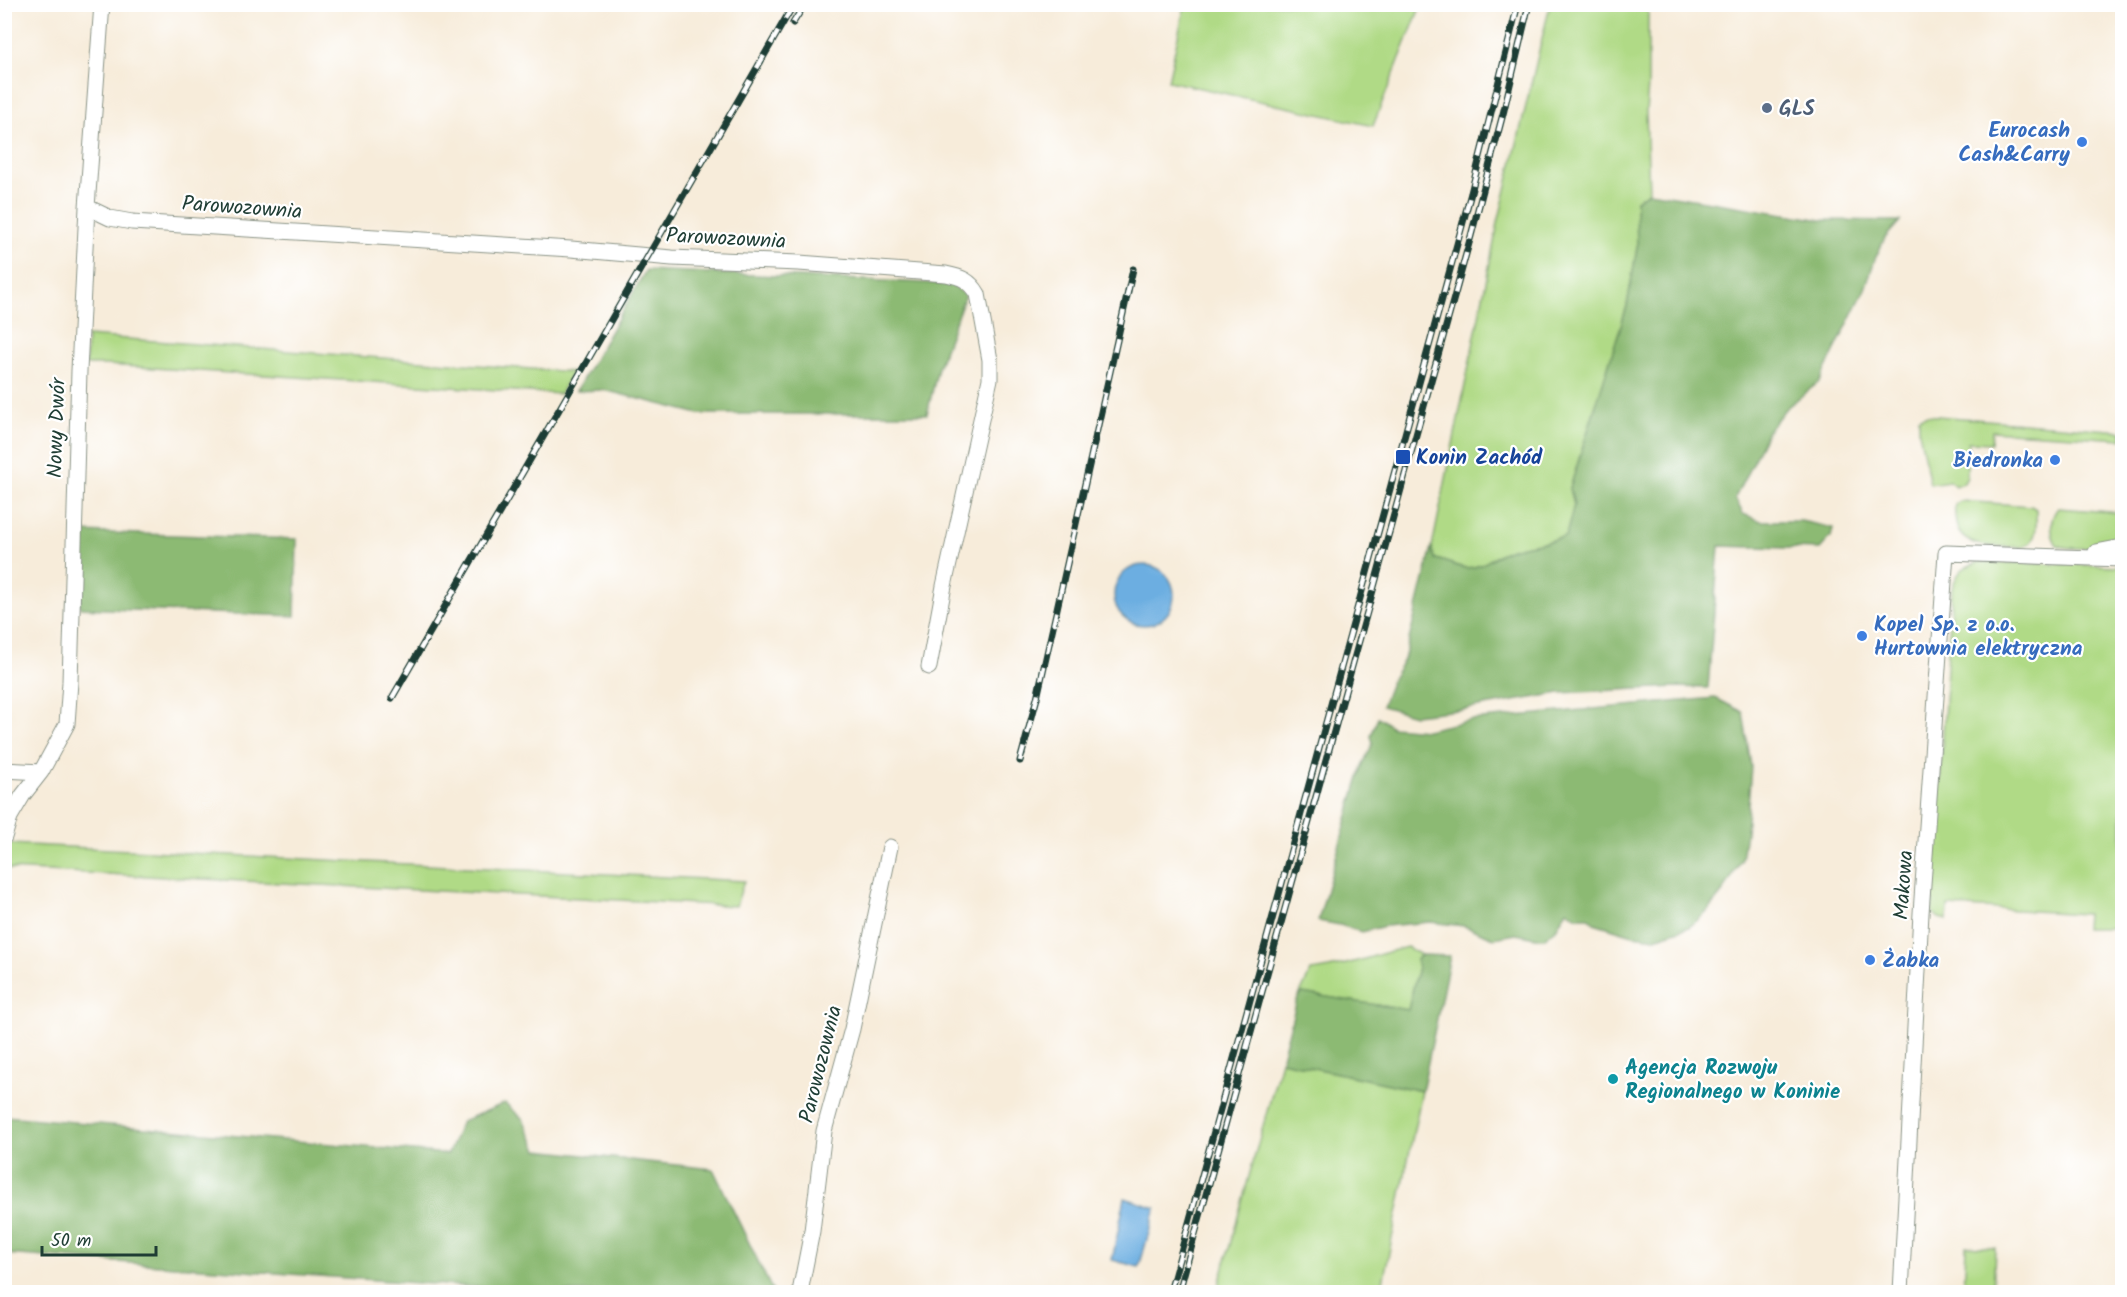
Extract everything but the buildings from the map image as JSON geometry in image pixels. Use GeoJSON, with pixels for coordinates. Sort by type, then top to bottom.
{"type":"FeatureCollection","features":[{"type":"Feature","properties":{"kind":"street","name":"Nowy Dwór"},"geometry":{"type":"LineString","coordinates":[[4,837],[23,795],[41,772],[67,724],[79,371],[87,207],[102,4]]}},
{"type":"Feature","properties":{"kind":"street","name":"Parowozownia"},"geometry":{"type":"LineString","coordinates":[[87,207],[110,218],[132,222],[571,249],[672,258],[799,263],[946,274],[962,278],[973,284],[978,294],[990,360],[990,379],[944,586],[929,667]]}},
{"type":"Feature","properties":{"kind":"street"},"geometry":{"type":"LineString","coordinates":[[2063,556],[2109,551],[2122,547]]}},
{"type":"Feature","properties":{"kind":"street","name":"Makowa"},"geometry":{"type":"LineString","coordinates":[[1901,1293],[1921,913],[1946,553],[2063,556]]}},
{"type":"Feature","properties":{"kind":"street"},"geometry":{"type":"LineString","coordinates":[[2063,556],[2122,560]]}},
{"type":"Feature","properties":{"kind":"street"},"geometry":{"type":"LineString","coordinates":[[4,770],[41,772]]}},
{"type":"Feature","properties":{"kind":"street","name":"Parowozownia"},"geometry":{"type":"LineString","coordinates":[[800,1293],[812,1231],[824,1131],[852,1029],[890,847]]}},
{"type":"Feature","properties":{"kind":"green space"},"geometry":{"type":"Polygon","coordinates":[[[1185,4],[1421,5],[1373,126],[1168,81],[1185,4]]]}},
{"type":"Feature","properties":{"kind":"green space"},"geometry":{"type":"Polygon","coordinates":[[[1550,5],[1648,5],[1646,112],[1649,192],[1636,200],[1637,248],[1627,306],[1570,488],[1574,505],[1566,536],[1513,548],[1478,566],[1467,568],[1435,559],[1432,547],[1498,223],[1550,5]]]}},
{"type":"Feature","properties":{"kind":"green space"},"geometry":{"type":"Polygon","coordinates":[[[1649,192],[1822,220],[1900,221],[1885,238],[1865,289],[1819,382],[1785,409],[1768,431],[1735,498],[1743,514],[1761,521],[1801,521],[1833,528],[1831,537],[1820,549],[1719,546],[1708,688],[1676,687],[1560,693],[1467,709],[1414,715],[1382,706],[1393,677],[1404,660],[1432,547],[1435,559],[1467,568],[1478,566],[1513,548],[1566,536],[1574,505],[1570,488],[1627,306],[1637,248],[1636,200],[1649,192]]]}},
{"type":"Feature","properties":{"kind":"green space"},"geometry":{"type":"Polygon","coordinates":[[[646,270],[951,284],[965,295],[938,368],[927,414],[699,414],[604,390],[576,391],[646,270]]]}},
{"type":"Feature","properties":{"kind":"green space"},"geometry":{"type":"Polygon","coordinates":[[[87,336],[572,372],[560,394],[86,365],[87,336]]]}},
{"type":"Feature","properties":{"kind":"green space"},"geometry":{"type":"Polygon","coordinates":[[[1925,415],[2122,431],[2122,439],[1992,431],[1991,443],[1968,442],[1967,477],[1964,483],[1955,486],[1949,481],[1930,484],[1919,432],[1919,418],[1925,415]]]}},
{"type":"Feature","properties":{"kind":"green space"},"geometry":{"type":"Polygon","coordinates":[[[1961,501],[2031,506],[2036,509],[2036,526],[2032,541],[2023,547],[1993,547],[1965,539],[1956,523],[1955,504],[1961,501]]]}},
{"type":"Feature","properties":{"kind":"green space"},"geometry":{"type":"Polygon","coordinates":[[[2058,508],[2122,513],[2122,539],[2090,548],[2057,545],[2052,526],[2053,517],[2058,508]]]}},
{"type":"Feature","properties":{"kind":"green space"},"geometry":{"type":"Polygon","coordinates":[[[79,532],[297,539],[295,616],[80,608],[79,532]]]}},
{"type":"Feature","properties":{"kind":"green space"},"geometry":{"type":"Polygon","coordinates":[[[1979,562],[2122,566],[2122,928],[2085,928],[2086,914],[1948,906],[1947,920],[1939,918],[1932,912],[1952,588],[1961,570],[1979,562]]]}},
{"type":"Feature","properties":{"kind":"green space"},"geometry":{"type":"Polygon","coordinates":[[[1715,698],[1743,712],[1751,766],[1746,833],[1742,859],[1723,892],[1706,913],[1689,927],[1655,938],[1633,935],[1594,923],[1589,917],[1577,917],[1567,910],[1556,929],[1545,938],[1516,934],[1494,938],[1464,926],[1430,922],[1385,926],[1362,932],[1318,921],[1362,766],[1373,743],[1371,736],[1378,717],[1392,727],[1426,730],[1471,720],[1715,698]]]}},
{"type":"Feature","properties":{"kind":"green space"},"geometry":{"type":"Polygon","coordinates":[[[9,844],[744,881],[736,906],[8,869],[9,844]]]}},
{"type":"Feature","properties":{"kind":"green space"},"geometry":{"type":"Polygon","coordinates":[[[1407,947],[1421,955],[1416,960],[1418,967],[1408,1010],[1302,993],[1297,1000],[1311,971],[1348,964],[1407,947]]]}},
{"type":"Feature","properties":{"kind":"green space"},"geometry":{"type":"Polygon","coordinates":[[[1421,955],[1450,956],[1422,1091],[1281,1061],[1297,1000],[1302,993],[1408,1010],[1418,967],[1416,960],[1421,955]]]}},
{"type":"Feature","properties":{"kind":"green space"},"geometry":{"type":"Polygon","coordinates":[[[1281,1061],[1422,1091],[1381,1292],[1217,1292],[1281,1061]]]}},
{"type":"Feature","properties":{"kind":"green space"},"geometry":{"type":"Polygon","coordinates":[[[505,1103],[523,1119],[538,1150],[713,1169],[773,1292],[544,1292],[5,1254],[5,1116],[448,1154],[462,1121],[505,1103]]]}},
{"type":"Feature","properties":{"kind":"green space"},"geometry":{"type":"Polygon","coordinates":[[[1966,1246],[1995,1248],[1993,1292],[1964,1292],[1966,1246]]]}},
{"type":"Feature","properties":{"kind":"water"},"geometry":{"type":"Polygon","coordinates":[[[1138,565],[1150,565],[1161,570],[1169,578],[1174,595],[1172,607],[1161,620],[1150,625],[1138,625],[1127,620],[1119,612],[1114,601],[1114,589],[1119,578],[1127,570],[1138,565]]]}},
{"type":"Feature","properties":{"kind":"water"},"geometry":{"type":"Polygon","coordinates":[[[1125,1198],[1156,1208],[1139,1267],[1112,1260],[1125,1198]]]}},
{"type":"Feature","properties":{"kind":"railway"},"geometry":{"type":"LineString","coordinates":[[392,698],[794,4]]}},
{"type":"Feature","properties":{"kind":"railway"},"geometry":{"type":"LineString","coordinates":[[793,23],[805,4]]}},
{"type":"Feature","properties":{"kind":"railway"},"geometry":{"type":"LineString","coordinates":[[1170,1292],[1471,193],[1518,4]]}},
{"type":"Feature","properties":{"kind":"railway"},"geometry":{"type":"LineString","coordinates":[[1179,1292],[1471,236],[1529,4]]}},
{"type":"Feature","properties":{"kind":"railway"},"geometry":{"type":"LineString","coordinates":[[1020,761],[1037,698],[1133,269]]}},
{"type":"Feature","properties":{"kind":"place","name":"GLS"},"geometry":{"type":"Point","coordinates":[1767,108]}},
{"type":"Feature","properties":{"kind":"place","name":"Eurocash Cash&Carry"},"geometry":{"type":"Point","coordinates":[2082,142]}},
{"type":"Feature","properties":{"kind":"place","name":"Konin Zachód"},"geometry":{"type":"Point","coordinates":[1403,457]}},
{"type":"Feature","properties":{"kind":"place","name":"Biedronka"},"geometry":{"type":"Point","coordinates":[2055,460]}},
{"type":"Feature","properties":{"kind":"place","name":"Kopel Sp. z o.o. Hurtownia elektryczna"},"geometry":{"type":"Point","coordinates":[1862,636]}},
{"type":"Feature","properties":{"kind":"place","name":"Żabka"},"geometry":{"type":"Point","coordinates":[1870,960]}},
{"type":"Feature","properties":{"kind":"place","name":"Agencja Rozwoju Regionalnego w Koninie"},"geometry":{"type":"Point","coordinates":[1613,1079]}}]}
